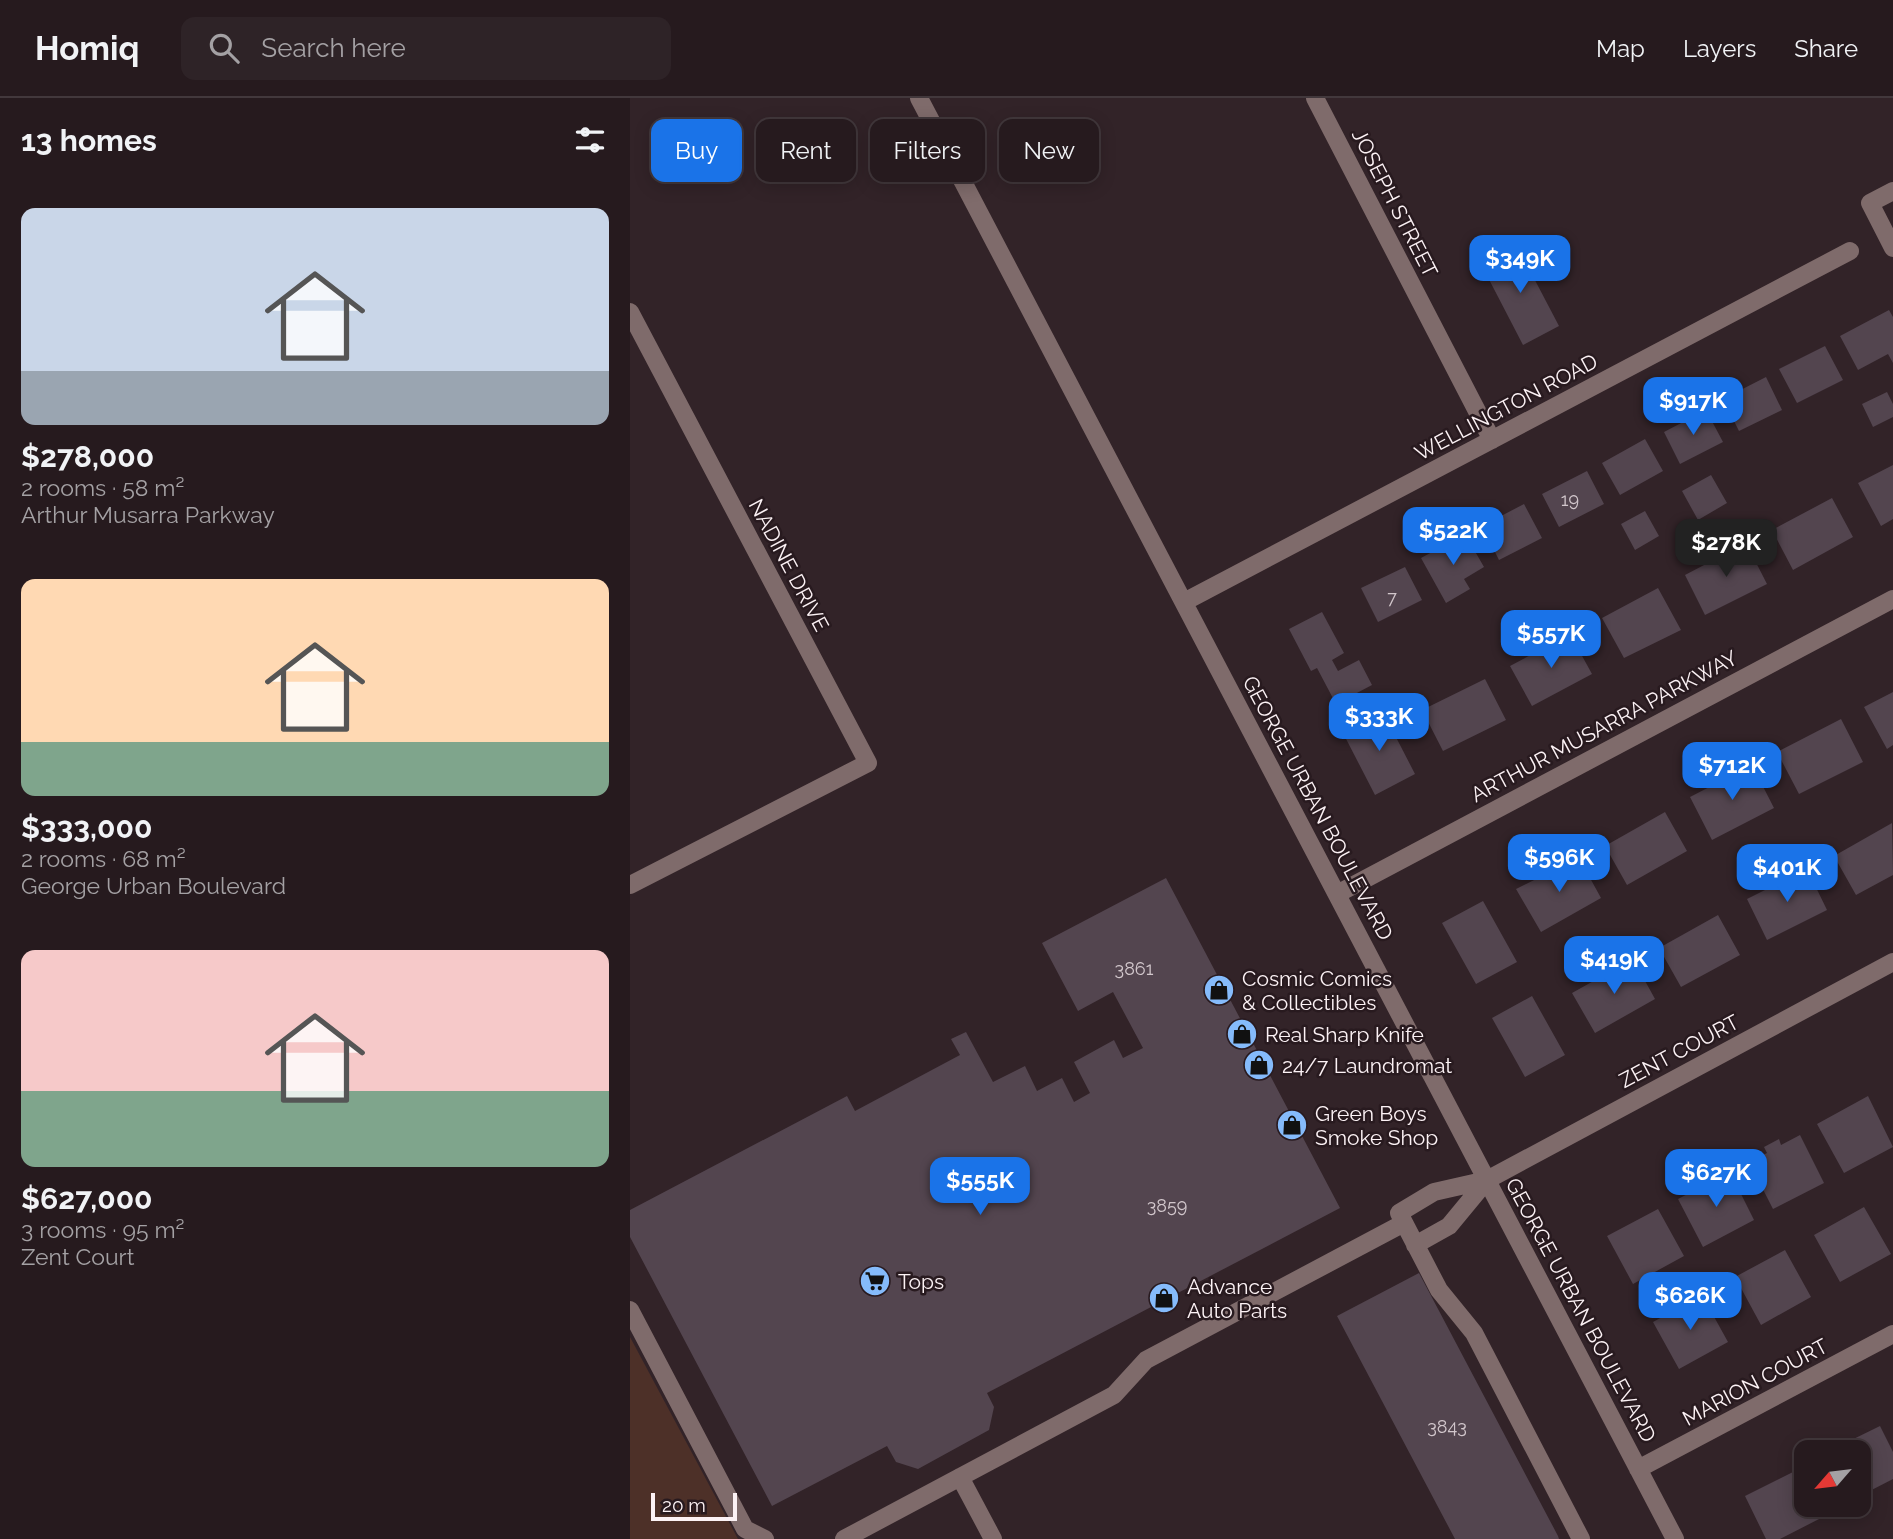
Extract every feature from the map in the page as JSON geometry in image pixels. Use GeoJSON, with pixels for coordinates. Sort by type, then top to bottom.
{"type":"FeatureCollection","features":[{"type":"Feature","properties":{"kind":"street","name":"GEORGE URBAN BOULEVARD"},"geometry":{"type":"LineString","coordinates":[[919,98],[1675,1539]]}},
{"type":"Feature","properties":{"kind":"street","name":"JOSEPH STREET"},"geometry":{"type":"LineString","coordinates":[[1315,98],[1492,440]]}},
{"type":"Feature","properties":{"kind":"street"},"geometry":{"type":"LineString","coordinates":[[1893,191],[1870,203],[1893,248]]}},
{"type":"Feature","properties":{"kind":"street","name":"WELLINGTON ROAD"},"geometry":{"type":"LineString","coordinates":[[1184,602],[1850,251]]}},
{"type":"Feature","properties":{"kind":"street","name":"NADINE DRIVE"},"geometry":{"type":"LineString","coordinates":[[630,312],[868,763],[630,884]]}},
{"type":"Feature","properties":{"kind":"street","name":"ARTHUR MUSARRA PARKWAY"},"geometry":{"type":"LineString","coordinates":[[1337,894],[1893,599]]}},
{"type":"Feature","properties":{"kind":"street","name":"ZENT COURT"},"geometry":{"type":"LineString","coordinates":[[1487,1180],[1893,962]]}},
{"type":"Feature","properties":{"kind":"street"},"geometry":{"type":"LineString","coordinates":[[844,1539],[1114,1395],[1146,1360],[1401,1218],[1434,1192],[1487,1180]]}},
{"type":"Feature","properties":{"kind":"street"},"geometry":{"type":"LineString","coordinates":[[1415,1245],[1449,1226],[1487,1180]]}},
{"type":"Feature","properties":{"kind":"street"},"geometry":{"type":"LineString","coordinates":[[1401,1218],[1439,1290],[1474,1333],[1581,1539]]}},
{"type":"Feature","properties":{"kind":"street"},"geometry":{"type":"LineString","coordinates":[[630,1310],[746,1530],[765,1539]]}},
{"type":"Feature","properties":{"kind":"street","name":"MARION COURT"},"geometry":{"type":"LineString","coordinates":[[1638,1469],[1893,1334]]}},
{"type":"Feature","properties":{"kind":"street"},"geometry":{"type":"LineString","coordinates":[[960,1476],[993,1539]]}},
{"type":"Feature","properties":{"kind":"shaded area"},"geometry":{"type":"Polygon","coordinates":[[[630,1337],[738,1539],[630,1539],[630,1337]]]}},
{"type":"Feature","properties":{"kind":"building"},"geometry":{"type":"Polygon","coordinates":[[[1517,246],[1559,326],[1523,345],[1481,264],[1517,246]]]}},
{"type":"Feature","properties":{"kind":"building"},"geometry":{"type":"Polygon","coordinates":[[[1889,310],[1893,317],[1893,363],[1888,354],[1858,370],[1840,336],[1889,310]]]}},
{"type":"Feature","properties":{"kind":"building"},"geometry":{"type":"Polygon","coordinates":[[[1825,346],[1843,380],[1797,403],[1779,369],[1825,346]]]}},
{"type":"Feature","properties":{"kind":"building"},"geometry":{"type":"Polygon","coordinates":[[[1766,377],[1782,410],[1739,431],[1723,399],[1766,377]]]}},
{"type":"Feature","properties":{"kind":"building"},"geometry":{"type":"Polygon","coordinates":[[[1887,392],[1893,404],[1893,417],[1873,427],[1862,404],[1887,392]]]}},
{"type":"Feature","properties":{"kind":"building"},"geometry":{"type":"Polygon","coordinates":[[[1706,410],[1723,442],[1680,464],[1664,432],[1706,410]]]}},
{"type":"Feature","properties":{"kind":"building"},"geometry":{"type":"Polygon","coordinates":[[[1645,439],[1663,471],[1620,495],[1602,463],[1645,439]]]}},
{"type":"Feature","properties":{"kind":"building"},"geometry":{"type":"Polygon","coordinates":[[[1893,465],[1893,519],[1881,526],[1858,483],[1893,465]]]}},
{"type":"Feature","properties":{"kind":"building"},"geometry":{"type":"Polygon","coordinates":[[[1587,471],[1604,504],[1559,527],[1542,494],[1587,471]]]}},
{"type":"Feature","properties":{"kind":"building"},"geometry":{"type":"Polygon","coordinates":[[[1711,475],[1727,503],[1698,520],[1682,491],[1711,475]]]}},
{"type":"Feature","properties":{"kind":"building"},"geometry":{"type":"Polygon","coordinates":[[[1832,498],[1853,537],[1793,570],[1772,530],[1832,498]]]}},
{"type":"Feature","properties":{"kind":"building"},"geometry":{"type":"Polygon","coordinates":[[[1524,504],[1542,538],[1499,560],[1482,526],[1524,504]]]}},
{"type":"Feature","properties":{"kind":"building"},"geometry":{"type":"Polygon","coordinates":[[[1645,511],[1659,536],[1635,550],[1621,524],[1645,511]]]}},
{"type":"Feature","properties":{"kind":"building"},"geometry":{"type":"Polygon","coordinates":[[[1465,534],[1484,567],[1464,579],[1470,589],[1446,603],[1421,558],[1465,534]]]}},
{"type":"Feature","properties":{"kind":"building"},"geometry":{"type":"Polygon","coordinates":[[[1746,543],[1767,584],[1705,615],[1685,575],[1746,543]]]}},
{"type":"Feature","properties":{"kind":"building"},"geometry":{"type":"Polygon","coordinates":[[[1405,567],[1422,600],[1378,622],[1361,588],[1405,567]]]}},
{"type":"Feature","properties":{"kind":"building"},"geometry":{"type":"Polygon","coordinates":[[[1658,588],[1681,630],[1624,658],[1602,618],[1658,588]]]}},
{"type":"Feature","properties":{"kind":"building"},"geometry":{"type":"Polygon","coordinates":[[[1322,612],[1344,653],[1332,660],[1338,671],[1359,660],[1372,685],[1336,704],[1317,668],[1311,671],[1289,629],[1322,612]]]}},
{"type":"Feature","properties":{"kind":"building"},"geometry":{"type":"Polygon","coordinates":[[[1570,634],[1592,674],[1532,706],[1510,666],[1570,634]]]}},
{"type":"Feature","properties":{"kind":"building"},"geometry":{"type":"Polygon","coordinates":[[[1485,679],[1506,720],[1443,751],[1422,710],[1485,679]]]}},
{"type":"Feature","properties":{"kind":"building"},"geometry":{"type":"Polygon","coordinates":[[[1893,692],[1893,745],[1887,749],[1864,707],[1893,692]]]}},
{"type":"Feature","properties":{"kind":"building"},"geometry":{"type":"Polygon","coordinates":[[[1383,712],[1415,774],[1375,795],[1343,733],[1383,712]]]}},
{"type":"Feature","properties":{"kind":"building"},"geometry":{"type":"Polygon","coordinates":[[[1841,719],[1863,762],[1799,794],[1777,752],[1841,719]]]}},
{"type":"Feature","properties":{"kind":"building"},"geometry":{"type":"Polygon","coordinates":[[[1752,765],[1774,808],[1712,840],[1690,797],[1752,765]]]}},
{"type":"Feature","properties":{"kind":"building"},"geometry":{"type":"Polygon","coordinates":[[[1665,812],[1687,851],[1627,885],[1605,846],[1665,812]]]}},
{"type":"Feature","properties":{"kind":"building"},"geometry":{"type":"Polygon","coordinates":[[[1892,823],[1893,875],[1856,895],[1834,856],[1892,823]]]}},
{"type":"Feature","properties":{"kind":"building"},"geometry":{"type":"Polygon","coordinates":[[[1579,858],[1601,898],[1541,932],[1516,889],[1579,858]]]}},
{"type":"Feature","properties":{"kind":"building"},"geometry":{"type":"Polygon","coordinates":[[[1807,869],[1827,910],[1767,940],[1747,899],[1807,869]]]}},
{"type":"Feature","properties":{"kind":"building","name":"Tops"},"geometry":{"type":"Polygon","coordinates":[[[1166,878],[1340,1208],[987,1393],[994,1407],[989,1430],[918,1469],[896,1462],[887,1446],[772,1506],[630,1237],[630,1210],[847,1096],[855,1111],[960,1055],[951,1039],[966,1032],[993,1082],[1025,1066],[1037,1091],[1062,1078],[1074,1102],[1090,1093],[1074,1062],[1114,1040],[1123,1058],[1143,1048],[1113,992],[1078,1011],[1042,943],[1166,878]]]}},
{"type":"Feature","properties":{"kind":"building"},"geometry":{"type":"Polygon","coordinates":[[[1483,901],[1517,962],[1476,984],[1442,923],[1483,901]]]}},
{"type":"Feature","properties":{"kind":"building"},"geometry":{"type":"Polygon","coordinates":[[[1718,915],[1740,955],[1681,987],[1659,948],[1718,915]]]}},
{"type":"Feature","properties":{"kind":"building"},"geometry":{"type":"Polygon","coordinates":[[[1633,959],[1655,999],[1595,1033],[1572,993],[1633,959]]]}},
{"type":"Feature","properties":{"kind":"building"},"geometry":{"type":"Polygon","coordinates":[[[1532,996],[1565,1055],[1525,1077],[1492,1018],[1532,996]]]}},
{"type":"Feature","properties":{"kind":"building"},"geometry":{"type":"Polygon","coordinates":[[[1868,1096],[1893,1147],[1844,1173],[1817,1124],[1868,1096]]]}},
{"type":"Feature","properties":{"kind":"building"},"geometry":{"type":"Polygon","coordinates":[[[1800,1135],[1824,1183],[1773,1209],[1749,1162],[1767,1153],[1764,1147],[1779,1139],[1781,1145],[1800,1135]]]}},
{"type":"Feature","properties":{"kind":"building"},"geometry":{"type":"Polygon","coordinates":[[[1730,1172],[1754,1220],[1703,1247],[1678,1199],[1730,1172]]]}},
{"type":"Feature","properties":{"kind":"building"},"geometry":{"type":"Polygon","coordinates":[[[1864,1207],[1891,1254],[1840,1282],[1814,1235],[1864,1207]]]}},
{"type":"Feature","properties":{"kind":"building"},"geometry":{"type":"Polygon","coordinates":[[[1658,1209],[1684,1256],[1633,1284],[1607,1236],[1658,1209]]]}},
{"type":"Feature","properties":{"kind":"building"},"geometry":{"type":"Polygon","coordinates":[[[1785,1250],[1811,1297],[1761,1325],[1735,1277],[1785,1250]]]}},
{"type":"Feature","properties":{"kind":"building"},"geometry":{"type":"Polygon","coordinates":[[[1419,1273],[1559,1539],[1455,1539],[1337,1316],[1419,1273]]]}},
{"type":"Feature","properties":{"kind":"building"},"geometry":{"type":"Polygon","coordinates":[[[1702,1295],[1728,1342],[1679,1369],[1653,1322],[1702,1295]]]}},
{"type":"Feature","properties":{"kind":"building"},"geometry":{"type":"Polygon","coordinates":[[[1880,1426],[1893,1452],[1893,1479],[1871,1490],[1871,1440],[1851,1440],[1880,1426]]]}},
{"type":"Feature","properties":{"kind":"building"},"geometry":{"type":"Polygon","coordinates":[[[1794,1472],[1794,1517],[1821,1518],[1780,1539],[1766,1539],[1745,1496],[1794,1472]]]}},
{"type":"Feature","properties":{"kind":"place","name":"Cosmic Comics & Collectibles"},"geometry":{"type":"Point","coordinates":[1219,990]}},
{"type":"Feature","properties":{"kind":"place","name":"Real Sharp Knife"},"geometry":{"type":"Point","coordinates":[1242,1034]}},
{"type":"Feature","properties":{"kind":"place","name":"24/7 Laundromat"},"geometry":{"type":"Point","coordinates":[1259,1065]}},
{"type":"Feature","properties":{"kind":"place","name":"Green Boys Smoke Shop"},"geometry":{"type":"Point","coordinates":[1292,1125]}},
{"type":"Feature","properties":{"kind":"place","name":"Tops"},"geometry":{"type":"Point","coordinates":[875,1281]}},
{"type":"Feature","properties":{"kind":"place","name":"Advance Auto Parts"},"geometry":{"type":"Point","coordinates":[1164,1298]}}]}
